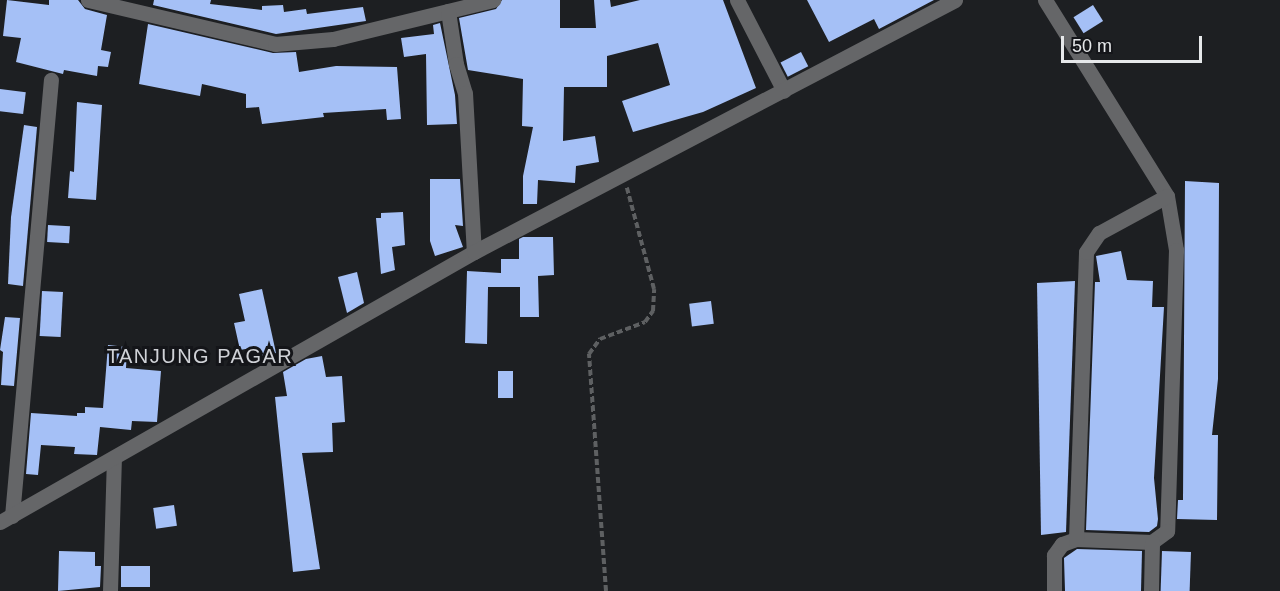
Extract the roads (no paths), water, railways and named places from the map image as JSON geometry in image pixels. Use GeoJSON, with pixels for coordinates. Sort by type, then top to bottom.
{"type":"FeatureCollection","features":[{"type":"Feature","properties":{"kind":"street"},"geometry":{"type":"LineString","coordinates":[[88,0],[274,44],[333,39],[493,0]]}},
{"type":"Feature","properties":{"kind":"street"},"geometry":{"type":"LineString","coordinates":[[737,0],[784,91]]}},
{"type":"Feature","properties":{"kind":"street"},"geometry":{"type":"LineString","coordinates":[[6,519],[474,252],[955,0]]}},
{"type":"Feature","properties":{"kind":"street"},"geometry":{"type":"LineString","coordinates":[[1045,0],[1167,196],[1176,250],[1167,531],[1152,542],[1076,539],[1062,544],[1054,555],[1054,591]]}},
{"type":"Feature","properties":{"kind":"street"},"geometry":{"type":"LineString","coordinates":[[448,11],[456,64],[465,93],[474,252]]}},
{"type":"Feature","properties":{"kind":"street"},"geometry":{"type":"LineString","coordinates":[[6,519],[51,80]]}},
{"type":"Feature","properties":{"kind":"street"},"geometry":{"type":"LineString","coordinates":[[1076,539],[1086,252],[1099,233],[1167,196]]}},
{"type":"Feature","properties":{"kind":"street"},"geometry":{"type":"LineString","coordinates":[[110,591],[114,458]]}},
{"type":"Feature","properties":{"kind":"street"},"geometry":{"type":"LineString","coordinates":[[1151,591],[1152,542]]}},
{"type":"Feature","properties":{"kind":"district","name":"TANJUNG PAGAR"},"geometry":{"type":"Point","coordinates":[200,356]}}]}
